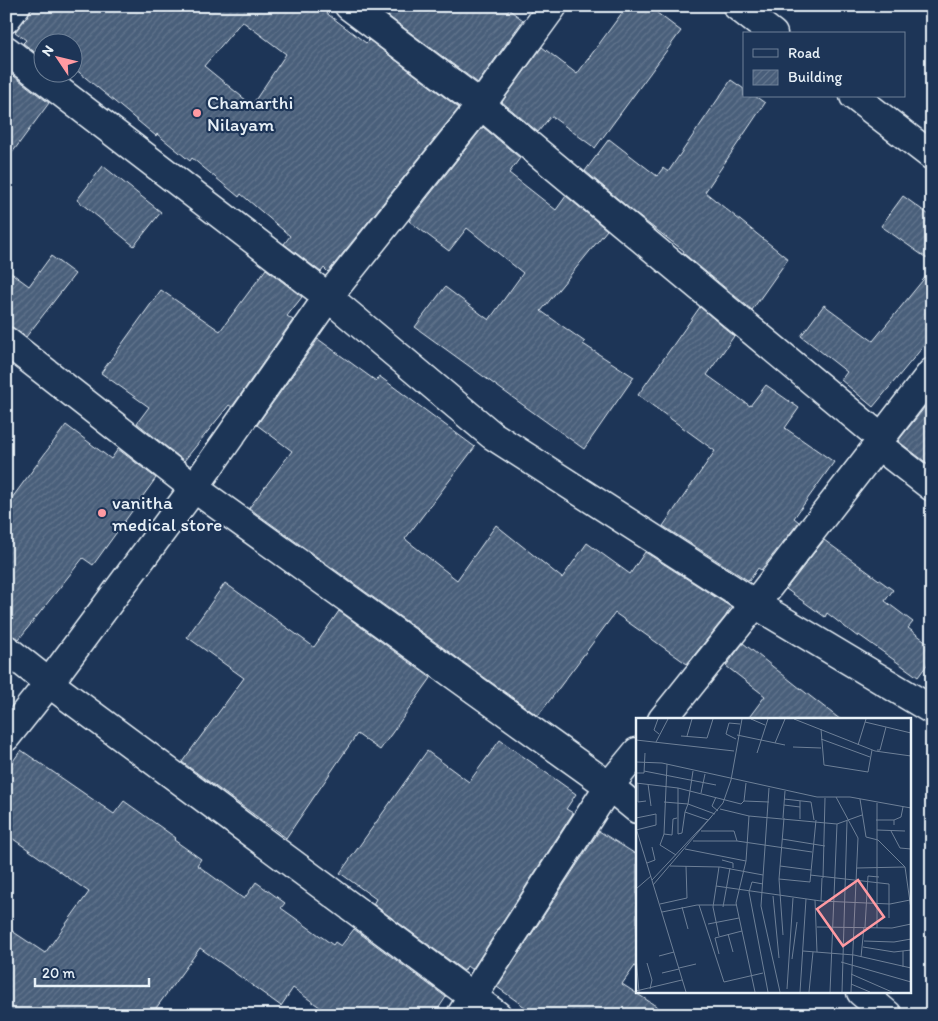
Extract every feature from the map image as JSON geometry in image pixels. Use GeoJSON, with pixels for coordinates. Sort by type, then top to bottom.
{"type":"FeatureCollection","features":[{"type":"Feature","properties":{"kind":"street"},"geometry":{"type":"LineString","coordinates":[[6,19],[16,6]]}},
{"type":"Feature","properties":{"kind":"street"},"geometry":{"type":"LineString","coordinates":[[350,6],[481,105],[932,487]]}},
{"type":"Feature","properties":{"kind":"street"},"geometry":{"type":"LineString","coordinates":[[6,737],[49,683],[194,488],[328,297],[481,105],[553,6]]}},
{"type":"Feature","properties":{"kind":"street"},"geometry":{"type":"LineString","coordinates":[[738,6],[770,32]]}},
{"type":"Feature","properties":{"kind":"street"},"geometry":{"type":"LineString","coordinates":[[6,50],[328,297],[492,435],[755,604],[932,710]]}},
{"type":"Feature","properties":{"kind":"street"},"geometry":{"type":"LineString","coordinates":[[857,98],[932,156]]}},
{"type":"Feature","properties":{"kind":"street"},"geometry":{"type":"LineString","coordinates":[[6,341],[194,488],[609,786],[636,808]]}},
{"type":"Feature","properties":{"kind":"street"},"geometry":{"type":"LineString","coordinates":[[664,718],[755,604],[932,372]]}},
{"type":"Feature","properties":{"kind":"street"},"geometry":{"type":"LineString","coordinates":[[6,649],[468,1006],[497,1015]]}},
{"type":"Feature","properties":{"kind":"street"},"geometry":{"type":"LineString","coordinates":[[468,1006],[609,786],[636,753]]}},
{"type":"Feature","properties":{"kind":"street"},"geometry":{"type":"LineString","coordinates":[[863,994],[888,1015]]}},
{"type":"Feature","properties":{"kind":"building"},"geometry":{"type":"Polygon","coordinates":[[[34,6],[317,6],[366,43],[369,40],[459,108],[328,272],[324,268],[321,272],[284,244],[290,236],[241,194],[239,197],[192,158],[190,161],[157,134],[156,136],[82,75],[82,32],[32,32],[32,50],[23,43],[26,40],[15,32],[34,6]],[[242,21],[204,66],[252,105],[286,54],[242,21]]]}},
{"type":"Feature","properties":{"kind":"building"},"geometry":{"type":"Polygon","coordinates":[[[395,6],[504,6],[523,20],[478,83],[388,16],[395,6]]]}},
{"type":"Feature","properties":{"kind":"building"},"geometry":{"type":"Polygon","coordinates":[[[627,6],[648,6],[681,31],[595,148],[551,116],[538,132],[502,102],[542,47],[577,74],[627,6]]]}},
{"type":"Feature","properties":{"kind":"building"},"geometry":{"type":"Polygon","coordinates":[[[6,70],[49,103],[6,161],[6,70]]]}},
{"type":"Feature","properties":{"kind":"building"},"geometry":{"type":"Polygon","coordinates":[[[731,80],[743,88],[743,98],[758,98],[765,103],[705,192],[788,259],[752,310],[683,253],[684,251],[637,215],[585,171],[609,139],[657,176],[663,168],[668,172],[731,80]]]}},
{"type":"Feature","properties":{"kind":"building"},"geometry":{"type":"Polygon","coordinates":[[[483,127],[520,158],[509,173],[556,210],[566,196],[607,230],[541,311],[585,342],[583,344],[634,377],[584,449],[415,327],[445,287],[489,320],[523,273],[467,228],[449,251],[409,221],[483,127]]]}},
{"type":"Feature","properties":{"kind":"building"},"geometry":{"type":"Polygon","coordinates":[[[103,166],[161,212],[134,246],[77,200],[103,166]]]}},
{"type":"Feature","properties":{"kind":"building"},"geometry":{"type":"Polygon","coordinates":[[[903,196],[932,217],[932,262],[881,226],[903,196]]]}},
{"type":"Feature","properties":{"kind":"building"},"geometry":{"type":"Polygon","coordinates":[[[51,256],[75,274],[26,337],[6,324],[6,269],[29,286],[51,256]]]}},
{"type":"Feature","properties":{"kind":"building"},"geometry":{"type":"Polygon","coordinates":[[[266,269],[302,297],[287,316],[293,320],[232,407],[229,405],[184,461],[137,423],[149,407],[101,373],[161,290],[220,331],[266,269]]]}},
{"type":"Feature","properties":{"kind":"building"},"geometry":{"type":"Polygon","coordinates":[[[932,269],[932,336],[873,407],[841,380],[847,372],[801,336],[824,305],[873,341],[932,269]]]}},
{"type":"Feature","properties":{"kind":"building"},"geometry":{"type":"Polygon","coordinates":[[[700,307],[734,336],[707,375],[750,406],[766,385],[799,408],[785,428],[834,462],[794,518],[799,522],[761,570],[758,568],[749,581],[663,526],[715,451],[638,395],[700,307]]]}},
{"type":"Feature","properties":{"kind":"building"},"geometry":{"type":"Polygon","coordinates":[[[318,339],[376,381],[379,376],[475,447],[405,539],[457,580],[496,525],[562,578],[587,543],[630,574],[645,552],[731,607],[725,617],[687,664],[615,613],[538,716],[249,508],[292,451],[257,425],[318,339]]]}},
{"type":"Feature","properties":{"kind":"building"},"geometry":{"type":"Polygon","coordinates":[[[932,398],[932,467],[898,441],[932,398]]]}},
{"type":"Feature","properties":{"kind":"building"},"geometry":{"type":"Polygon","coordinates":[[[66,425],[111,459],[118,449],[156,478],[93,565],[83,558],[19,639],[6,634],[6,506],[66,425]]]}},
{"type":"Feature","properties":{"kind":"building"},"geometry":{"type":"Polygon","coordinates":[[[824,540],[893,590],[885,601],[913,622],[908,628],[932,646],[932,658],[918,677],[859,635],[858,637],[827,613],[825,617],[786,589],[824,540]]]}},
{"type":"Feature","properties":{"kind":"building"},"geometry":{"type":"Polygon","coordinates":[[[225,583],[314,647],[339,611],[431,678],[380,750],[357,734],[286,838],[182,762],[244,678],[187,637],[225,583]]]}},
{"type":"Feature","properties":{"kind":"building"},"geometry":{"type":"Polygon","coordinates":[[[743,643],[838,718],[748,718],[765,696],[726,666],[743,643]]]}},
{"type":"Feature","properties":{"kind":"building"},"geometry":{"type":"Polygon","coordinates":[[[500,740],[576,794],[566,809],[573,813],[472,970],[467,966],[464,971],[373,904],[376,899],[340,873],[427,751],[469,782],[500,740]]]}},
{"type":"Feature","properties":{"kind":"building"},"geometry":{"type":"Polygon","coordinates":[[[21,750],[114,814],[124,801],[176,838],[174,840],[201,859],[197,865],[244,899],[256,882],[285,903],[281,908],[333,945],[335,942],[341,946],[354,929],[446,997],[434,1015],[331,1015],[293,988],[281,1006],[200,948],[151,1015],[6,1015],[6,927],[45,953],[89,892],[6,834],[6,771],[21,750]]]}},
{"type":"Feature","properties":{"kind":"building"},"geometry":{"type":"Polygon","coordinates":[[[599,831],[636,854],[636,964],[622,984],[670,1015],[536,1015],[497,987],[599,831]]]}},
{"type":"Feature","properties":{"kind":"place","name":"Chamarthi Nilayam"},"geometry":{"type":"Point","coordinates":[197,113]}},
{"type":"Feature","properties":{"kind":"place","name":"vanitha medical store"},"geometry":{"type":"Point","coordinates":[102,513]}}]}
